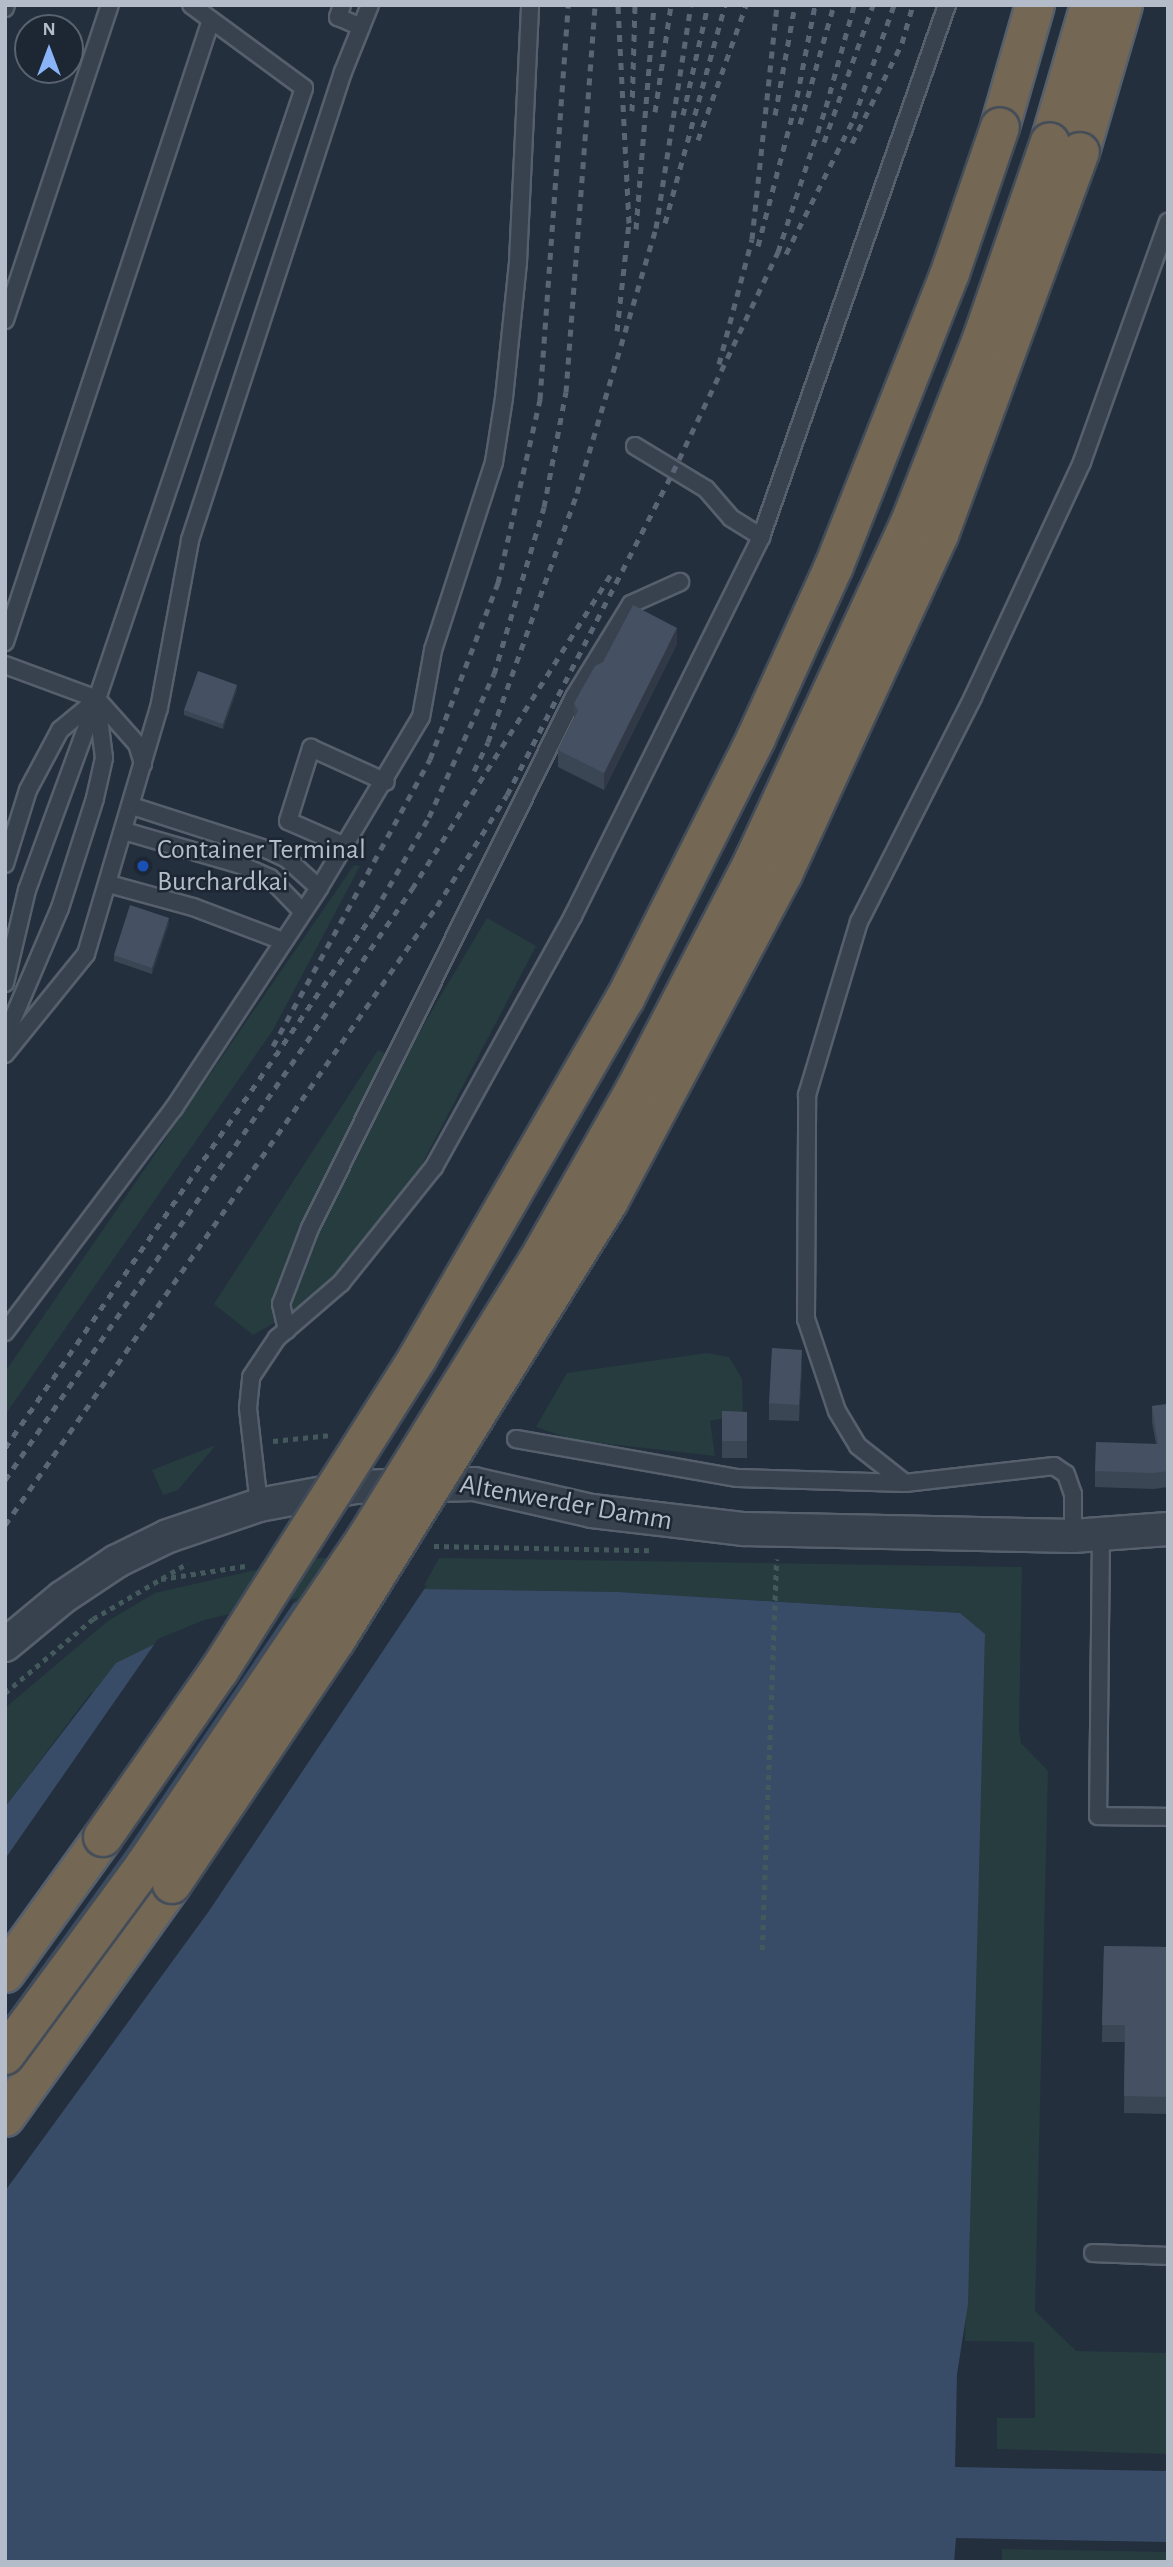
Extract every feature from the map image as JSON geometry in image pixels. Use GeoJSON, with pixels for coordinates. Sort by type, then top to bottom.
{"type":"FeatureCollection","features":[{"type":"Feature","properties":{"kind":"highway"},"geometry":{"type":"LineString","coordinates":[[5,1973],[219,1671],[418,1357],[625,999],[756,738],[839,554],[950,273],[1000,127],[1035,5]]}},
{"type":"Feature","properties":{"kind":"highway"},"geometry":{"type":"LineString","coordinates":[[5,2055],[145,1865],[367,1537],[537,1262],[642,1077],[819,726],[909,525],[982,339],[1050,142],[1090,5]]}},
{"type":"Feature","properties":{"kind":"highway"},"geometry":{"type":"LineString","coordinates":[[5,2117],[172,1884],[337,1640],[609,1201],[696,1040],[783,874],[939,535],[1045,254],[1123,5]]}},
{"type":"Feature","properties":{"kind":"street","name":"Altenwerder Damm"},"geometry":{"type":"LineString","coordinates":[[5,1645],[63,1597],[117,1561],[168,1536],[260,1505],[355,1487],[440,1482],[488,1487],[592,1511],[702,1525],[1087,1536],[1168,1529]]}},
{"type":"Feature","properties":{"kind":"lane"},"geometry":{"type":"LineString","coordinates":[[5,320],[110,5]]}},
{"type":"Feature","properties":{"kind":"lane"},"geometry":{"type":"LineString","coordinates":[[5,983],[27,890],[97,699],[304,88],[191,5]]}},
{"type":"Feature","properties":{"kind":"lane"},"geometry":{"type":"LineString","coordinates":[[5,1054],[86,954],[109,884],[159,708],[190,540],[343,72],[370,5]]}},
{"type":"Feature","properties":{"kind":"lane"},"geometry":{"type":"LineString","coordinates":[[5,1332],[174,1108],[386,782],[421,717],[433,650],[494,462],[512,331],[530,5]]}},
{"type":"Feature","properties":{"kind":"lane"},"geometry":{"type":"LineString","coordinates":[[260,1505],[251,1443],[251,1377],[260,1358],[287,1330],[341,1283],[434,1167],[573,916],[761,537],[947,5]]}},
{"type":"Feature","properties":{"kind":"lane"},"geometry":{"type":"LineString","coordinates":[[340,11],[361,27]]}},
{"type":"Feature","properties":{"kind":"lane"},"geometry":{"type":"LineString","coordinates":[[5,642],[211,20]]}},
{"type":"Feature","properties":{"kind":"lane"},"geometry":{"type":"LineString","coordinates":[[905,1483],[858,1446],[837,1410],[806,1319],[807,1095],[859,922],[973,698],[1082,462],[1167,227]]}},
{"type":"Feature","properties":{"kind":"lane"},"geometry":{"type":"LineString","coordinates":[[635,446],[706,489],[731,519],[761,537]]}},
{"type":"Feature","properties":{"kind":"lane"},"geometry":{"type":"LineString","coordinates":[[287,1330],[281,1304],[310,1228],[574,698],[631,604],[680,582]]}},
{"type":"Feature","properties":{"kind":"lane"},"geometry":{"type":"LineString","coordinates":[[5,665],[97,699],[137,744],[143,766]]}},
{"type":"Feature","properties":{"kind":"lane"},"geometry":{"type":"LineString","coordinates":[[5,864],[28,790],[60,730],[97,699]]}},
{"type":"Feature","properties":{"kind":"lane"},"geometry":{"type":"LineString","coordinates":[[5,1037],[60,908],[95,799],[104,758],[97,699]]}},
{"type":"Feature","properties":{"kind":"lane"},"geometry":{"type":"LineString","coordinates":[[345,846],[288,821],[311,748],[386,782]]}},
{"type":"Feature","properties":{"kind":"lane"},"geometry":{"type":"LineString","coordinates":[[132,806],[268,850],[287,859],[319,888]]}},
{"type":"Feature","properties":{"kind":"lane"},"geometry":{"type":"LineString","coordinates":[[124,831],[241,865],[270,878],[303,912]]}},
{"type":"Feature","properties":{"kind":"lane"},"geometry":{"type":"LineString","coordinates":[[109,884],[193,907],[283,941]]}},
{"type":"Feature","properties":{"kind":"lane"},"geometry":{"type":"LineString","coordinates":[[516,1439],[738,1478],[905,1483],[1054,1466],[1066,1474],[1087,1536],[1098,1816],[1168,1817]]}},
{"type":"Feature","properties":{"kind":"lane"},"geometry":{"type":"LineString","coordinates":[[1093,2253],[1168,2256]]}},
{"type":"Feature","properties":{"kind":"path"},"geometry":{"type":"LineString","coordinates":[[251,1443],[342,1434]]}},
{"type":"Feature","properties":{"kind":"path"},"geometry":{"type":"LineString","coordinates":[[762,1950],[776,1554]]}},
{"type":"Feature","properties":{"kind":"path"},"geometry":{"type":"LineString","coordinates":[[5,1693],[93,1619],[155,1580]]}},
{"type":"Feature","properties":{"kind":"green space"},"geometry":{"type":"Polygon","coordinates":[[[354,865],[360,866],[273,1030],[5,1415],[5,1372],[354,865]]]}},
{"type":"Feature","properties":{"kind":"green space"},"geometry":{"type":"Polygon","coordinates":[[[487,918],[536,946],[418,1172],[322,1295],[253,1335],[214,1304],[378,1050],[402,1061],[487,918]]]}},
{"type":"Feature","properties":{"kind":"green space"},"geometry":{"type":"Polygon","coordinates":[[[707,1353],[729,1357],[742,1379],[743,1414],[710,1421],[715,1456],[574,1440],[536,1427],[567,1373],[707,1353]]]}},
{"type":"Feature","properties":{"kind":"green space"},"geometry":{"type":"Polygon","coordinates":[[[216,1445],[178,1490],[163,1495],[152,1470],[216,1445]]]}},
{"type":"Feature","properties":{"kind":"green space"},"geometry":{"type":"Polygon","coordinates":[[[351,1557],[331,1596],[90,1694],[5,1807],[5,1708],[108,1621],[155,1593],[304,1559],[351,1557]]]}},
{"type":"Feature","properties":{"kind":"green space"},"geometry":{"type":"Polygon","coordinates":[[[439,1558],[1022,1567],[1019,1729],[1021,1743],[1048,1771],[1035,2311],[1076,2351],[1168,2353],[1168,2454],[997,2449],[997,2418],[1035,2418],[1034,2342],[965,2341],[985,1634],[960,1613],[618,1592],[422,1589],[439,1558]]]}},
{"type":"Feature","properties":{"kind":"green space"},"geometry":{"type":"Polygon","coordinates":[[[1002,2549],[1168,2552],[1168,2562],[1002,2562],[1002,2549]]]}},
{"type":"Feature","properties":{"kind":"water"},"geometry":{"type":"Polygon","coordinates":[[[422,1589],[618,1592],[960,1613],[985,1634],[968,2304],[957,2374],[955,2467],[1168,2471],[1168,2542],[956,2538],[954,2562],[5,2562],[5,1807],[116,1663],[155,1644],[271,1605],[422,1589]]]}},
{"type":"Feature","properties":{"kind":"pier"},"geometry":{"type":"Polygon","coordinates":[[[427,1585],[209,1911],[5,2191],[5,2028],[331,1592],[427,1585]]]}},
{"type":"Feature","properties":{"kind":"pier"},"geometry":{"type":"Polygon","coordinates":[[[297,1598],[128,1848],[5,2018],[5,1859],[158,1639],[204,1620],[297,1598]]]}},
{"type":"Feature","properties":{"kind":"building"},"geometry":{"type":"Polygon","coordinates":[[[633,605],[677,628],[604,773],[558,750],[578,711],[574,703],[595,666],[603,662],[633,605]]]}},
{"type":"Feature","properties":{"kind":"building"},"geometry":{"type":"Polygon","coordinates":[[[198,671],[237,685],[223,724],[184,710],[198,671]]]}},
{"type":"Feature","properties":{"kind":"building"},"geometry":{"type":"Polygon","coordinates":[[[130,905],[169,918],[152,968],[114,955],[130,905]]]}},
{"type":"Feature","properties":{"kind":"building"},"geometry":{"type":"Polygon","coordinates":[[[772,1348],[802,1350],[799,1405],[769,1403],[772,1348]]]}},
{"type":"Feature","properties":{"kind":"building"},"geometry":{"type":"Polygon","coordinates":[[[1168,1404],[1168,1471],[1095,1471],[1096,1442],[1158,1444],[1152,1406],[1168,1404]]]}},
{"type":"Feature","properties":{"kind":"building"},"geometry":{"type":"Polygon","coordinates":[[[722,1411],[747,1412],[747,1441],[722,1441],[722,1411]]]}},
{"type":"Feature","properties":{"kind":"building"},"geometry":{"type":"Polygon","coordinates":[[[1104,1946],[1168,1947],[1168,2097],[1124,2096],[1125,2025],[1102,2025],[1104,1946]]]}},
{"type":"Feature","properties":{"kind":"railway"},"geometry":{"type":"LineString","coordinates":[[273,1046],[430,759],[498,583],[540,399],[568,5]]}},
{"type":"Feature","properties":{"kind":"railway"},"geometry":{"type":"LineString","coordinates":[[5,1448],[375,911],[429,817],[494,674],[544,507],[566,392],[595,5]]}},
{"type":"Feature","properties":{"kind":"railway"},"geometry":{"type":"LineString","coordinates":[[617,331],[629,223],[618,5]]}},
{"type":"Feature","properties":{"kind":"railway"},"geometry":{"type":"LineString","coordinates":[[632,111],[635,5]]}},
{"type":"Feature","properties":{"kind":"railway"},"geometry":{"type":"LineString","coordinates":[[636,229],[654,5]]}},
{"type":"Feature","properties":{"kind":"railway"},"geometry":{"type":"LineString","coordinates":[[655,112],[671,5]]}},
{"type":"Feature","properties":{"kind":"railway"},"geometry":{"type":"LineString","coordinates":[[474,771],[488,742],[577,493],[656,228],[691,5]]}},
{"type":"Feature","properties":{"kind":"railway"},"geometry":{"type":"LineString","coordinates":[[683,115],[708,5]]}},
{"type":"Feature","properties":{"kind":"railway"},"geometry":{"type":"LineString","coordinates":[[665,223],[725,5]]}},
{"type":"Feature","properties":{"kind":"railway"},"geometry":{"type":"LineString","coordinates":[[698,140],[746,5]]}},
{"type":"Feature","properties":{"kind":"railway"},"geometry":{"type":"LineString","coordinates":[[719,364],[752,239],[777,5]]}},
{"type":"Feature","properties":{"kind":"railway"},"geometry":{"type":"LineString","coordinates":[[775,115],[795,5]]}},
{"type":"Feature","properties":{"kind":"railway"},"geometry":{"type":"LineString","coordinates":[[758,246],[797,97],[815,5]]}},
{"type":"Feature","properties":{"kind":"railway"},"geometry":{"type":"LineString","coordinates":[[800,124],[834,5]]}},
{"type":"Feature","properties":{"kind":"railway"},"geometry":{"type":"LineString","coordinates":[[5,1525],[437,906],[507,795],[673,472],[778,252],[826,107],[854,5]]}},
{"type":"Feature","properties":{"kind":"railway"},"geometry":{"type":"LineString","coordinates":[[824,142],[873,5]]}},
{"type":"Feature","properties":{"kind":"railway"},"geometry":{"type":"LineString","coordinates":[[786,254],[854,118],[894,5]]}},
{"type":"Feature","properties":{"kind":"railway"},"geometry":{"type":"LineString","coordinates":[[852,143],[902,43],[913,5]]}},
{"type":"Feature","properties":{"kind":"railway"},"geometry":{"type":"LineString","coordinates":[[5,1480],[412,889],[612,573]]}},
{"type":"Feature","properties":{"kind":"place","name":"Container Terminal Burchardkai"},"geometry":{"type":"Point","coordinates":[143,866]}}]}
